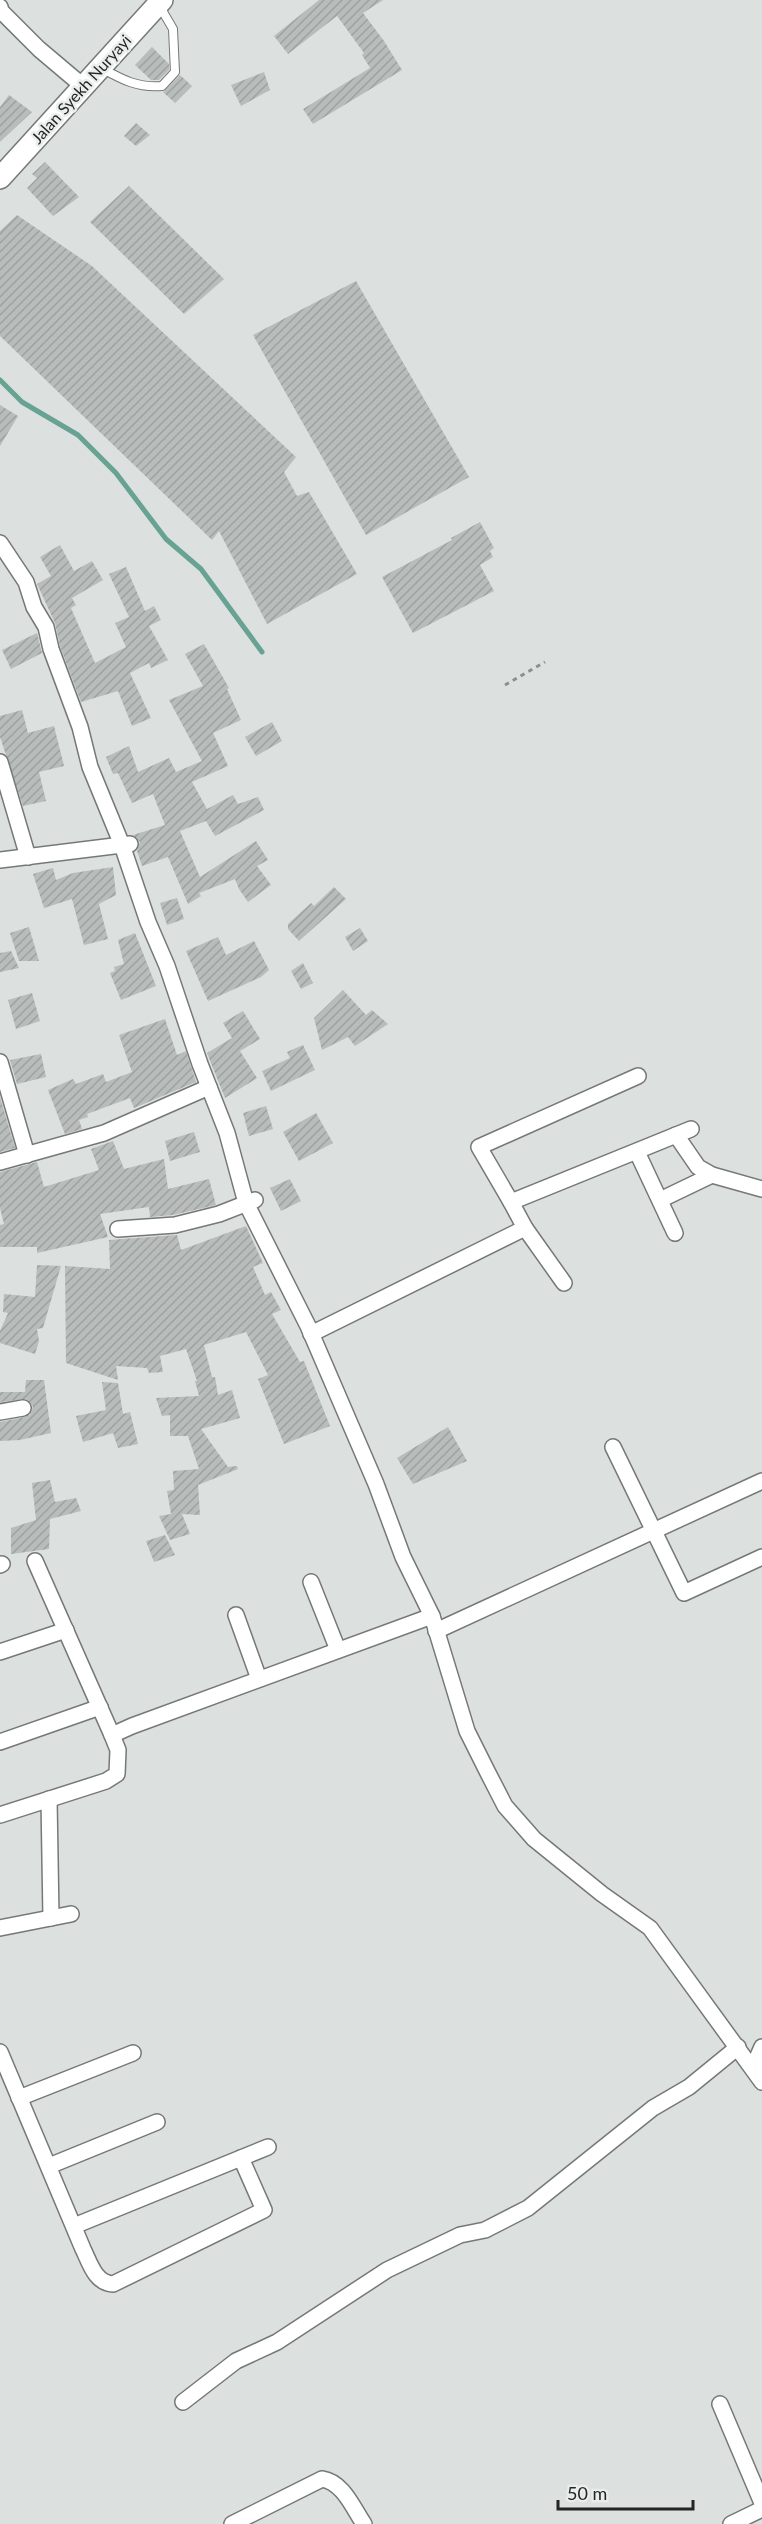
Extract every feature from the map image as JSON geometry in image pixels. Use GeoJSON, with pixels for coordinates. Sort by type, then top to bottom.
{"type":"FeatureCollection","features":[{"type":"Feature","properties":{"kind":"main road","name":"Jalan Syekh Nuryayi"},"geometry":{"type":"LineString","coordinates":[[0,178],[160,2]]}},
{"type":"Feature","properties":{"kind":"street"},"geometry":{"type":"LineString","coordinates":[[0,7],[39,49],[84,87]]}},
{"type":"Feature","properties":{"kind":"street"},"geometry":{"type":"LineString","coordinates":[[0,543],[26,582],[34,607],[45,627],[80,727],[90,767],[126,844],[148,922],[167,966],[227,1133],[257,1229],[282,1272],[311,1334],[376,1484],[403,1557],[432,1616],[467,1731],[505,1806],[534,1839],[602,1894],[650,1928],[760,2078]]}},
{"type":"Feature","properties":{"kind":"street"},"geometry":{"type":"LineString","coordinates":[[0,762],[28,856]]}},
{"type":"Feature","properties":{"kind":"street"},"geometry":{"type":"LineString","coordinates":[[0,860],[126,844]]}},
{"type":"Feature","properties":{"kind":"street"},"geometry":{"type":"LineString","coordinates":[[0,1062],[27,1155]]}},
{"type":"Feature","properties":{"kind":"street"},"geometry":{"type":"LineString","coordinates":[[564,1283],[525,1228],[479,1147],[638,1076]]}},
{"type":"Feature","properties":{"kind":"street"},"geometry":{"type":"LineString","coordinates":[[0,1162],[104,1133],[209,1087]]}},
{"type":"Feature","properties":{"kind":"street"},"geometry":{"type":"LineString","coordinates":[[511,1202],[691,1129]]}},
{"type":"Feature","properties":{"kind":"street"},"geometry":{"type":"LineString","coordinates":[[676,1135],[698,1167],[712,1175],[762,1189]]}},
{"type":"Feature","properties":{"kind":"street"},"geometry":{"type":"LineString","coordinates":[[637,1152],[675,1233]]}},
{"type":"Feature","properties":{"kind":"street"},"geometry":{"type":"LineString","coordinates":[[660,1200],[712,1175]]}},
{"type":"Feature","properties":{"kind":"street"},"geometry":{"type":"LineString","coordinates":[[118,1229],[175,1225],[219,1214],[250,1201]]}},
{"type":"Feature","properties":{"kind":"street"},"geometry":{"type":"LineString","coordinates":[[311,1334],[525,1228]]}},
{"type":"Feature","properties":{"kind":"street"},"geometry":{"type":"LineString","coordinates":[[0,1412],[23,1408]]}},
{"type":"Feature","properties":{"kind":"street"},"geometry":{"type":"LineString","coordinates":[[613,1448],[684,1593],[762,1557]]}},
{"type":"Feature","properties":{"kind":"street"},"geometry":{"type":"LineString","coordinates":[[436,1631],[762,1481]]}},
{"type":"Feature","properties":{"kind":"street"},"geometry":{"type":"LineString","coordinates":[[0,1815],[106,1782],[117,1774],[117,1750],[112,1735],[35,1561]]}},
{"type":"Feature","properties":{"kind":"street"},"geometry":{"type":"LineString","coordinates":[[311,1582],[338,1650]]}},
{"type":"Feature","properties":{"kind":"street"},"geometry":{"type":"LineString","coordinates":[[236,1615],[259,1679]]}},
{"type":"Feature","properties":{"kind":"street"},"geometry":{"type":"LineString","coordinates":[[112,1735],[432,1616]]}},
{"type":"Feature","properties":{"kind":"street"},"geometry":{"type":"LineString","coordinates":[[0,1652],[66,1630]]}},
{"type":"Feature","properties":{"kind":"street"},"geometry":{"type":"LineString","coordinates":[[0,1742],[100,1707]]}},
{"type":"Feature","properties":{"kind":"street"},"geometry":{"type":"LineString","coordinates":[[49,1799],[51,1918]]}},
{"type":"Feature","properties":{"kind":"street"},"geometry":{"type":"LineString","coordinates":[[0,1928],[71,1914]]}},
{"type":"Feature","properties":{"kind":"street"},"geometry":{"type":"LineString","coordinates":[[183,2402],[236,2361],[277,2342],[387,2270],[460,2235],[485,2230],[528,2208],[653,2108],[690,2087],[738,2047]]}},
{"type":"Feature","properties":{"kind":"street"},"geometry":{"type":"LineString","coordinates":[[760,2078],[758,2056],[762,2047]]}},
{"type":"Feature","properties":{"kind":"street"},"geometry":{"type":"LineString","coordinates":[[0,2052],[74,2226],[97,2277],[102,2282],[113,2284],[264,2210],[241,2158]]}},
{"type":"Feature","properties":{"kind":"street"},"geometry":{"type":"LineString","coordinates":[[19,2098],[133,2053]]}},
{"type":"Feature","properties":{"kind":"street"},"geometry":{"type":"LineString","coordinates":[[49,2166],[157,2122]]}},
{"type":"Feature","properties":{"kind":"street"},"geometry":{"type":"LineString","coordinates":[[74,2226],[268,2147]]}},
{"type":"Feature","properties":{"kind":"street"},"geometry":{"type":"LineString","coordinates":[[720,2404],[762,2502]]}},
{"type":"Feature","properties":{"kind":"street"},"geometry":{"type":"LineString","coordinates":[[232,2524],[322,2479],[329,2480],[340,2488],[364,2524]]}},
{"type":"Feature","properties":{"kind":"street"},"geometry":{"type":"LineString","coordinates":[[731,2524],[762,2510]]}},
{"type":"Feature","properties":{"kind":"lane"},"geometry":{"type":"LineString","coordinates":[[101,68],[127,83],[146,87],[162,86],[175,72],[173,29],[160,2]]}},
{"type":"Feature","properties":{"kind":"path"},"geometry":{"type":"LineString","coordinates":[[505,685],[545,662]]}},
{"type":"Feature","properties":{"kind":"building"},"geometry":{"type":"Polygon","coordinates":[[[319,0],[383,0],[363,13],[402,70],[313,124],[303,109],[370,68],[362,55],[364,53],[337,16],[288,54],[274,36],[319,0]]]}},
{"type":"Feature","properties":{"kind":"building"},"geometry":{"type":"Polygon","coordinates":[[[152,47],[169,64],[169,70],[159,80],[151,80],[135,65],[152,47]]]}},
{"type":"Feature","properties":{"kind":"building"},"geometry":{"type":"Polygon","coordinates":[[[264,72],[270,90],[241,106],[231,85],[264,72]]]}},
{"type":"Feature","properties":{"kind":"building"},"geometry":{"type":"Polygon","coordinates":[[[180,75],[192,86],[175,103],[163,92],[180,75]]]}},
{"type":"Feature","properties":{"kind":"building"},"geometry":{"type":"Polygon","coordinates":[[[9,95],[32,112],[0,142],[0,107],[9,95]]]}},
{"type":"Feature","properties":{"kind":"building"},"geometry":{"type":"Polygon","coordinates":[[[136,123],[150,135],[136,146],[124,136],[136,123]]]}},
{"type":"Feature","properties":{"kind":"building"},"geometry":{"type":"Polygon","coordinates":[[[45,162],[79,197],[53,216],[27,188],[37,178],[32,174],[45,162]]]}},
{"type":"Feature","properties":{"kind":"building"},"geometry":{"type":"Polygon","coordinates":[[[129,186],[224,279],[184,314],[90,222],[129,186]]]}},
{"type":"Feature","properties":{"kind":"building"},"geometry":{"type":"Polygon","coordinates":[[[17,215],[92,266],[296,457],[284,472],[297,496],[309,492],[357,574],[267,624],[219,531],[212,540],[0,336],[0,231],[17,215]]]}},
{"type":"Feature","properties":{"kind":"building"},"geometry":{"type":"Polygon","coordinates":[[[356,281],[469,477],[366,535],[253,335],[356,281]]]}},
{"type":"Feature","properties":{"kind":"building"},"geometry":{"type":"Polygon","coordinates":[[[0,405],[18,416],[0,446],[0,405]]]}},
{"type":"Feature","properties":{"kind":"building"},"geometry":{"type":"Polygon","coordinates":[[[480,522],[494,548],[490,551],[493,557],[480,565],[494,591],[413,633],[382,577],[452,540],[451,538],[480,522]]]}},
{"type":"Feature","properties":{"kind":"building"},"geometry":{"type":"Polygon","coordinates":[[[60,545],[74,571],[92,561],[103,580],[72,598],[76,605],[71,608],[95,663],[126,647],[115,623],[129,617],[109,574],[126,567],[145,611],[154,606],[161,620],[149,626],[168,660],[151,668],[149,663],[130,673],[151,718],[132,726],[118,691],[81,702],[60,646],[55,623],[37,584],[51,576],[40,557],[60,545]]]}},
{"type":"Feature","properties":{"kind":"building"},"geometry":{"type":"Polygon","coordinates":[[[37,633],[42,653],[11,669],[2,650],[37,633]]]}},
{"type":"Feature","properties":{"kind":"building"},"geometry":{"type":"Polygon","coordinates":[[[204,644],[229,688],[227,689],[241,720],[213,733],[228,766],[192,782],[207,809],[233,795],[238,804],[258,797],[264,810],[215,836],[206,821],[180,831],[200,877],[256,841],[268,860],[257,866],[271,885],[248,902],[235,879],[199,893],[201,896],[188,904],[168,857],[142,866],[137,851],[140,842],[133,835],[165,825],[153,794],[132,803],[118,773],[113,774],[106,757],[129,746],[138,772],[169,758],[176,772],[202,761],[169,700],[203,686],[185,654],[204,644]]]}},
{"type":"Feature","properties":{"kind":"building"},"geometry":{"type":"Polygon","coordinates":[[[22,710],[28,733],[54,726],[64,766],[39,772],[46,801],[23,806],[0,737],[0,716],[22,710]]]}},
{"type":"Feature","properties":{"kind":"building"},"geometry":{"type":"Polygon","coordinates":[[[272,722],[282,741],[256,756],[245,737],[272,722]]]}},
{"type":"Feature","properties":{"kind":"building"},"geometry":{"type":"Polygon","coordinates":[[[113,867],[116,895],[99,904],[108,939],[84,945],[72,899],[44,908],[33,874],[53,868],[56,880],[73,873],[113,867]]]}},
{"type":"Feature","properties":{"kind":"building"},"geometry":{"type":"Polygon","coordinates":[[[334,887],[346,899],[299,941],[288,929],[288,924],[311,903],[314,906],[334,887]]]}},
{"type":"Feature","properties":{"kind":"building"},"geometry":{"type":"Polygon","coordinates":[[[177,898],[184,919],[167,925],[160,903],[177,898]]]}},
{"type":"Feature","properties":{"kind":"building"},"geometry":{"type":"Polygon","coordinates":[[[29,927],[39,961],[19,961],[10,933],[29,927]]]}},
{"type":"Feature","properties":{"kind":"building"},"geometry":{"type":"Polygon","coordinates":[[[360,928],[368,941],[353,951],[345,937],[360,928]]]}},
{"type":"Feature","properties":{"kind":"building"},"geometry":{"type":"Polygon","coordinates":[[[135,933],[156,986],[121,1000],[110,973],[115,971],[114,967],[124,964],[118,940],[135,933]]]}},
{"type":"Feature","properties":{"kind":"building"},"geometry":{"type":"Polygon","coordinates":[[[218,937],[226,955],[254,941],[269,970],[261,977],[208,1001],[186,951],[218,937]]]}},
{"type":"Feature","properties":{"kind":"building"},"geometry":{"type":"Polygon","coordinates":[[[11,951],[19,968],[0,972],[0,953],[11,951]]]}},
{"type":"Feature","properties":{"kind":"building"},"geometry":{"type":"Polygon","coordinates":[[[303,963],[313,983],[301,989],[291,971],[303,963]]]}},
{"type":"Feature","properties":{"kind":"building"},"geometry":{"type":"Polygon","coordinates":[[[343,990],[366,1015],[372,1010],[388,1024],[355,1046],[348,1037],[322,1050],[314,1018],[343,990]]]}},
{"type":"Feature","properties":{"kind":"building"},"geometry":{"type":"Polygon","coordinates":[[[32,993],[40,1021],[16,1029],[8,1000],[32,993]]]}},
{"type":"Feature","properties":{"kind":"building"},"geometry":{"type":"Polygon","coordinates":[[[243,1011],[260,1039],[240,1051],[257,1078],[225,1098],[207,1053],[232,1038],[223,1023],[243,1011]]]}},
{"type":"Feature","properties":{"kind":"building"},"geometry":{"type":"Polygon","coordinates":[[[165,1019],[177,1055],[186,1051],[196,1082],[134,1108],[130,1098],[87,1114],[88,1117],[79,1120],[82,1129],[65,1134],[48,1090],[73,1079],[76,1084],[103,1074],[106,1082],[132,1072],[119,1035],[165,1019]]]}},
{"type":"Feature","properties":{"kind":"building"},"geometry":{"type":"Polygon","coordinates":[[[303,1045],[315,1070],[271,1091],[262,1071],[290,1058],[287,1052],[303,1045]]]}},
{"type":"Feature","properties":{"kind":"building"},"geometry":{"type":"Polygon","coordinates":[[[41,1054],[46,1077],[17,1084],[10,1060],[41,1054]]]}},
{"type":"Feature","properties":{"kind":"building"},"geometry":{"type":"Polygon","coordinates":[[[0,1097],[15,1148],[0,1152],[0,1097]]]}},
{"type":"Feature","properties":{"kind":"building"},"geometry":{"type":"Polygon","coordinates":[[[266,1106],[273,1129],[249,1136],[243,1113],[266,1106]]]}},
{"type":"Feature","properties":{"kind":"building"},"geometry":{"type":"Polygon","coordinates":[[[316,1113],[333,1143],[299,1161],[283,1132],[316,1113]]]}},
{"type":"Feature","properties":{"kind":"building"},"geometry":{"type":"Polygon","coordinates":[[[194,1132],[200,1152],[170,1161],[165,1141],[194,1132]]]}},
{"type":"Feature","properties":{"kind":"building"},"geometry":{"type":"Polygon","coordinates":[[[113,1141],[124,1169],[164,1159],[168,1189],[209,1179],[216,1205],[173,1215],[150,1217],[149,1207],[100,1214],[108,1237],[37,1253],[37,1247],[0,1247],[0,1225],[4,1224],[0,1208],[0,1172],[37,1162],[44,1187],[99,1170],[91,1149],[113,1141]]]}},
{"type":"Feature","properties":{"kind":"building"},"geometry":{"type":"Polygon","coordinates":[[[290,1179],[301,1201],[281,1211],[270,1188],[290,1179]]]}},
{"type":"Feature","properties":{"kind":"building"},"geometry":{"type":"Polygon","coordinates":[[[246,1226],[263,1263],[253,1267],[265,1295],[271,1292],[281,1310],[272,1314],[300,1362],[304,1361],[330,1426],[284,1444],[258,1379],[268,1375],[246,1332],[204,1345],[212,1377],[215,1377],[218,1395],[232,1390],[240,1418],[201,1429],[228,1467],[237,1466],[238,1469],[198,1485],[200,1515],[182,1514],[190,1534],[170,1540],[159,1516],[171,1514],[167,1491],[174,1490],[173,1471],[199,1469],[188,1436],[170,1436],[170,1415],[162,1416],[156,1398],[199,1396],[195,1381],[197,1381],[186,1349],[160,1356],[163,1372],[149,1373],[147,1368],[116,1366],[118,1380],[66,1363],[65,1266],[110,1269],[109,1240],[177,1235],[181,1250],[246,1226]]]}},
{"type":"Feature","properties":{"kind":"building"},"geometry":{"type":"Polygon","coordinates":[[[37,1265],[61,1266],[43,1328],[37,1329],[39,1341],[35,1354],[0,1343],[0,1331],[8,1313],[3,1312],[4,1294],[35,1297],[37,1265]]]}},
{"type":"Feature","properties":{"kind":"building"},"geometry":{"type":"Polygon","coordinates":[[[26,1380],[44,1380],[51,1433],[20,1440],[0,1441],[0,1422],[30,1415],[33,1407],[26,1399],[0,1402],[0,1392],[25,1392],[26,1380]]]}},
{"type":"Feature","properties":{"kind":"building"},"geometry":{"type":"Polygon","coordinates":[[[102,1382],[118,1383],[123,1414],[130,1412],[138,1444],[118,1448],[113,1433],[83,1442],[76,1416],[106,1410],[102,1382]]]}},
{"type":"Feature","properties":{"kind":"building"},"geometry":{"type":"Polygon","coordinates":[[[448,1427],[467,1461],[413,1484],[397,1458],[448,1427]]]}},
{"type":"Feature","properties":{"kind":"building"},"geometry":{"type":"Polygon","coordinates":[[[50,1480],[55,1502],[76,1498],[81,1511],[50,1519],[49,1549],[11,1554],[11,1528],[36,1520],[32,1483],[50,1480]]]}},
{"type":"Feature","properties":{"kind":"building"},"geometry":{"type":"Polygon","coordinates":[[[165,1535],[175,1555],[154,1562],[146,1541],[165,1535]]]}},
{"type":"Feature","properties":{"kind":"waterway"},"geometry":{"type":"LineString","coordinates":[[0,380],[22,402],[78,435],[116,473],[166,539],[201,569],[262,652]]}}]}
